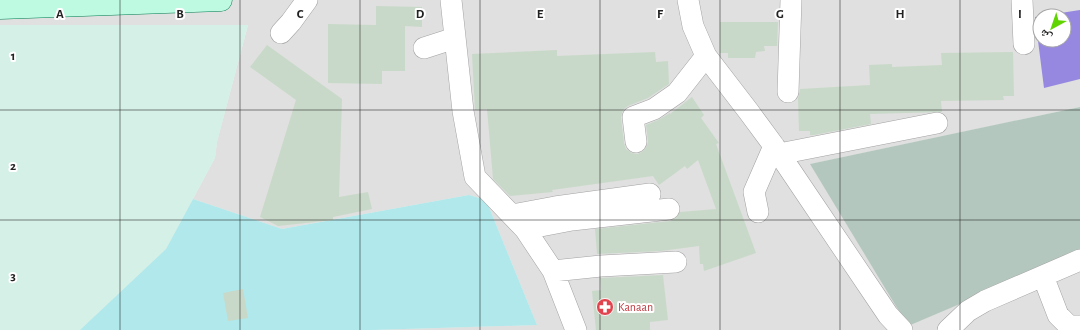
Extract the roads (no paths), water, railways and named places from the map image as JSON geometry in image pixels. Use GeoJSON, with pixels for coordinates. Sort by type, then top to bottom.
{"type":"FeatureCollection","features":[{"type":"Feature","properties":{"kind":"street"},"geometry":{"type":"LineString","coordinates":[[0,8],[221,0]]}},
{"type":"Feature","properties":{"kind":"street"},"geometry":{"type":"LineString","coordinates":[[281,33],[307,0]]}},
{"type":"Feature","properties":{"kind":"street"},"geometry":{"type":"LineString","coordinates":[[451,0],[463,111],[475,177],[519,222],[553,270],[576,330]]}},
{"type":"Feature","properties":{"kind":"street"},"geometry":{"type":"LineString","coordinates":[[688,0],[693,26],[706,56],[776,150],[888,315],[902,330]]}},
{"type":"Feature","properties":{"kind":"street"},"geometry":{"type":"LineString","coordinates":[[788,92],[791,0]]}},
{"type":"Feature","properties":{"kind":"street"},"geometry":{"type":"LineString","coordinates":[[1022,0],[1024,44]]}},
{"type":"Feature","properties":{"kind":"street"},"geometry":{"type":"LineString","coordinates":[[424,48],[455,38]]}},
{"type":"Feature","properties":{"kind":"street"},"geometry":{"type":"LineString","coordinates":[[636,142],[633,116],[654,109],[677,93],[706,56]]}},
{"type":"Feature","properties":{"kind":"street"},"geometry":{"type":"LineString","coordinates":[[776,150],[938,123]]}},
{"type":"Feature","properties":{"kind":"street"},"geometry":{"type":"LineString","coordinates":[[758,212],[754,192],[776,150]]}},
{"type":"Feature","properties":{"kind":"street"},"geometry":{"type":"LineString","coordinates":[[519,222],[555,207],[650,194]]}},
{"type":"Feature","properties":{"kind":"street"},"geometry":{"type":"LineString","coordinates":[[519,222],[572,220],[669,209]]}},
{"type":"Feature","properties":{"kind":"street"},"geometry":{"type":"LineString","coordinates":[[948,330],[968,311],[985,300],[1080,260]]}},
{"type":"Feature","properties":{"kind":"street"},"geometry":{"type":"LineString","coordinates":[[553,270],[676,262]]}},
{"type":"Feature","properties":{"kind":"street"},"geometry":{"type":"LineString","coordinates":[[1043,276],[1055,322],[1069,326],[1080,326]]}},
{"type":"Feature","properties":{"kind":"place","name":"Kanaan"},"geometry":{"type":"Point","coordinates":[605,307]}}]}
